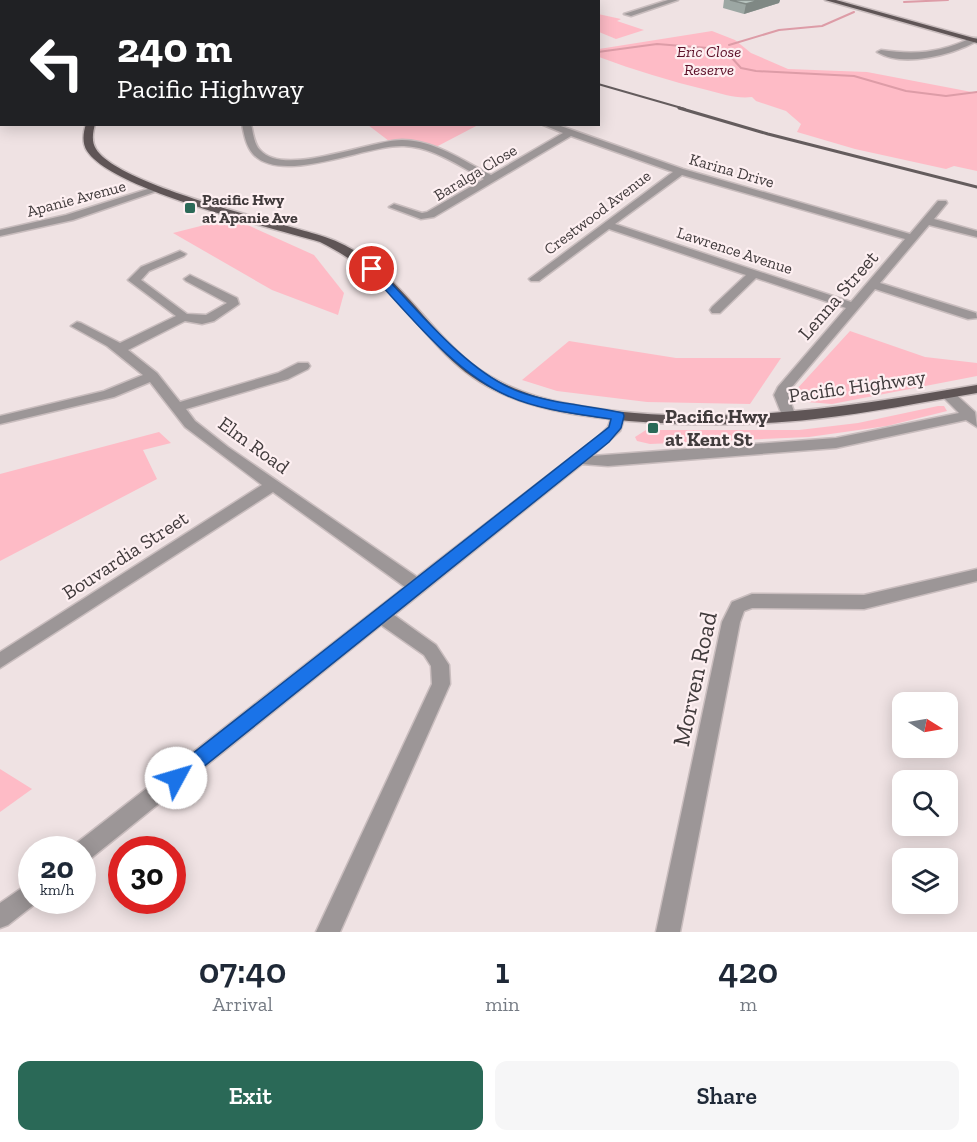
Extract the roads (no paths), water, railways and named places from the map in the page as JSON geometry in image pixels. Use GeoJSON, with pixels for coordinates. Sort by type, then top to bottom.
{"type":"FeatureCollection","features":[{"type":"Feature","properties":{"kind":"main road"},"geometry":{"type":"LineString","coordinates":[[828,0],[975,40]]}},
{"type":"Feature","properties":{"kind":"main road","name":"Pacific Highway"},"geometry":{"type":"LineString","coordinates":[[91,126],[88,139],[93,152],[130,177],[158,189],[324,240],[346,251],[372,269],[463,363],[483,378],[513,394],[560,407],[618,416],[789,417],[866,409],[977,389]]}},
{"type":"Feature","properties":{"kind":"street"},"geometry":{"type":"LineString","coordinates":[[628,14],[675,0]]}},
{"type":"Feature","properties":{"kind":"street"},"geometry":{"type":"LineString","coordinates":[[880,52],[939,56],[975,40]]}},
{"type":"Feature","properties":{"kind":"street"},"geometry":{"type":"LineString","coordinates":[[247,126],[250,139],[259,155],[274,162],[318,160],[392,144],[417,145],[492,179]]}},
{"type":"Feature","properties":{"kind":"street","name":"Karina Drive"},"geometry":{"type":"LineString","coordinates":[[550,126],[680,171],[913,238]]}},
{"type":"Feature","properties":{"kind":"street","name":"Baralga Close"},"geometry":{"type":"LineString","coordinates":[[394,207],[421,216],[430,215],[568,134]]}},
{"type":"Feature","properties":{"kind":"street","name":"Crestwood Avenue"},"geometry":{"type":"LineString","coordinates":[[535,279],[680,171]]}},
{"type":"Feature","properties":{"kind":"street","name":"Apanie Avenue"},"geometry":{"type":"LineString","coordinates":[[0,233],[69,218],[158,189]]}},
{"type":"Feature","properties":{"kind":"street","name":"Lenna Street"},"geometry":{"type":"LineString","coordinates":[[789,417],[781,395],[785,387],[942,203]]}},
{"type":"Feature","properties":{"kind":"street"},"geometry":{"type":"LineString","coordinates":[[927,221],[977,234]]}},
{"type":"Feature","properties":{"kind":"street","name":"Lawrence Avenue"},"geometry":{"type":"LineString","coordinates":[[606,225],[854,307]]}},
{"type":"Feature","properties":{"kind":"street"},"geometry":{"type":"LineString","coordinates":[[180,254],[145,269],[134,280],[183,317]]}},
{"type":"Feature","properties":{"kind":"street"},"geometry":{"type":"LineString","coordinates":[[716,310],[754,274]]}},
{"type":"Feature","properties":{"kind":"street"},"geometry":{"type":"LineString","coordinates":[[119,349],[183,317],[202,320],[210,318],[233,304],[233,301],[190,279]]}},
{"type":"Feature","properties":{"kind":"street"},"geometry":{"type":"LineString","coordinates":[[873,285],[972,316]]}},
{"type":"Feature","properties":{"kind":"street","name":"Elm Road"},"geometry":{"type":"LineString","coordinates":[[77,326],[112,343],[152,376],[190,424],[223,450],[417,586]]}},
{"type":"Feature","properties":{"kind":"street"},"geometry":{"type":"LineString","coordinates":[[177,407],[283,376],[303,366]]}},
{"type":"Feature","properties":{"kind":"street"},"geometry":{"type":"LineString","coordinates":[[0,420],[109,394],[152,376]]}},
{"type":"Feature","properties":{"kind":"street"},"geometry":{"type":"LineString","coordinates":[[947,394],[973,419]]}},
{"type":"Feature","properties":{"kind":"street"},"geometry":{"type":"LineString","coordinates":[[96,841],[579,459],[615,428],[618,416]]}},
{"type":"Feature","properties":{"kind":"street"},"geometry":{"type":"LineString","coordinates":[[579,459],[608,461],[806,447],[973,419]]}},
{"type":"Feature","properties":{"kind":"street","name":"Bouvardia Street"},"geometry":{"type":"LineString","coordinates":[[0,662],[273,484]]}},
{"type":"Feature","properties":{"kind":"street","name":"Morven Road"},"geometry":{"type":"LineString","coordinates":[[668,932],[736,606],[742,602],[752,601],[864,602],[977,576]]}},
{"type":"Feature","properties":{"kind":"street"},"geometry":{"type":"LineString","coordinates":[[328,932],[441,684],[440,665],[430,650],[380,615]]}},
{"type":"Feature","properties":{"kind":"street"},"geometry":{"type":"LineString","coordinates":[[0,917],[18,903]]}},
{"type":"Feature","properties":{"kind":"waterway"},"geometry":{"type":"LineString","coordinates":[[904,2],[948,0]]}},
{"type":"Feature","properties":{"kind":"waterway"},"geometry":{"type":"LineString","coordinates":[[729,45],[779,30],[822,26],[854,12]]}},
{"type":"Feature","properties":{"kind":"waterway"},"geometry":{"type":"LineString","coordinates":[[600,52],[657,44],[708,48],[731,57],[741,68],[756,71],[854,76],[906,91],[946,96],[977,92]]}},
{"type":"Feature","properties":{"kind":"railway"},"geometry":{"type":"LineString","coordinates":[[600,85],[685,109]]}},
{"type":"Feature","properties":{"kind":"railway"},"geometry":{"type":"LineString","coordinates":[[679,108],[768,134],[977,187]]}},
{"type":"Feature","properties":{"kind":"place","name":"Pacific Hwy at Apanie Ave"},"geometry":{"type":"Point","coordinates":[190,208]}},
{"type":"Feature","properties":{"kind":"place","name":"Pacific Hwy at Kent St"},"geometry":{"type":"Point","coordinates":[653,428]}},
{"type":"Feature","properties":{"kind":"park label","name":"Eric Close Reserve"},"geometry":{"type":"Point","coordinates":[709,60]}}]}
